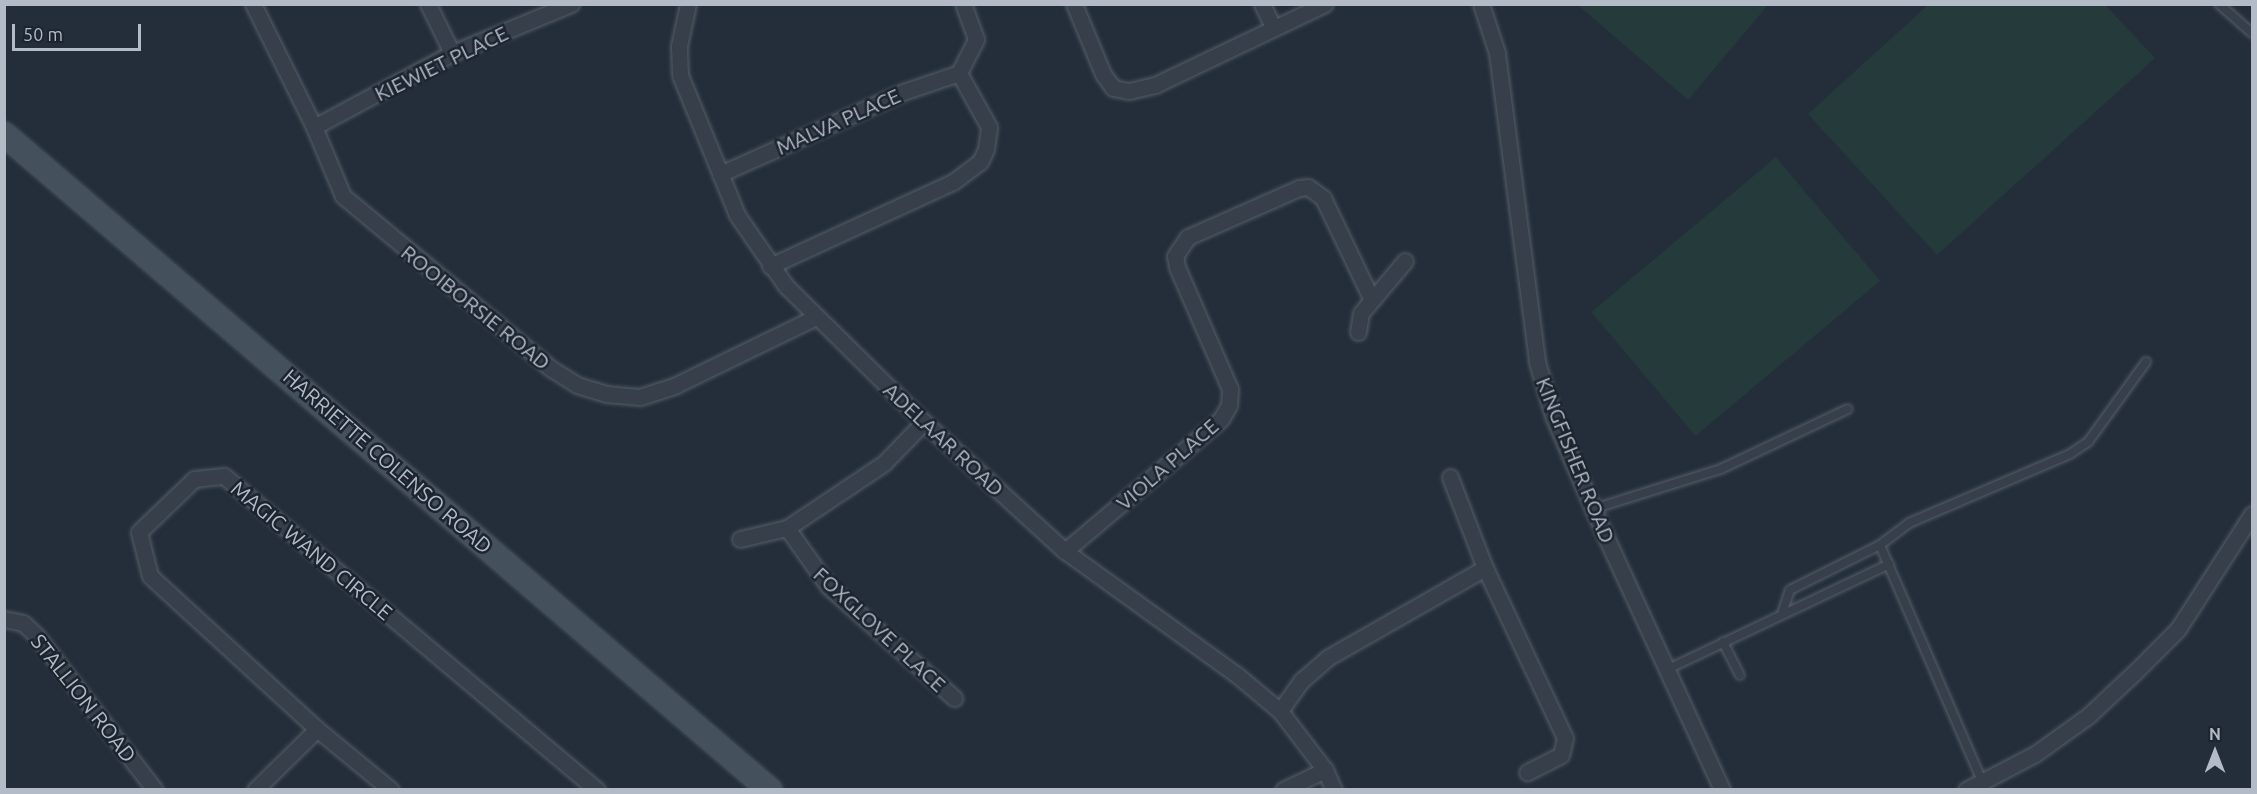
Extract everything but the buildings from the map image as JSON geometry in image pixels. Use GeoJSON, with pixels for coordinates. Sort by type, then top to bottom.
{"type":"FeatureCollection","features":[{"type":"Feature","properties":{"kind":"street","name":"ROOIBORSIE ROAD"},"geometry":{"type":"LineString","coordinates":[[253,4],[314,127],[334,180],[355,209],[550,368],[577,385],[606,394],[640,397],[676,385],[816,318]]}},
{"type":"Feature","properties":{"kind":"street"},"geometry":{"type":"LineString","coordinates":[[428,4],[453,52]]}},
{"type":"Feature","properties":{"kind":"street","name":"KIEWIET PLACE"},"geometry":{"type":"LineString","coordinates":[[314,127],[453,52],[571,4]]}},
{"type":"Feature","properties":{"kind":"street","name":"ADELAAR ROAD"},"geometry":{"type":"LineString","coordinates":[[688,4],[679,46],[680,75],[737,215],[770,266],[816,318],[924,422],[1065,551],[1237,675],[1280,711],[1325,770],[1334,789]]}},
{"type":"Feature","properties":{"kind":"street"},"geometry":{"type":"LineString","coordinates":[[770,266],[953,182],[980,162],[986,149],[989,128],[958,73],[976,39],[963,4]]}},
{"type":"Feature","properties":{"kind":"street"},"geometry":{"type":"LineString","coordinates":[[1074,4],[1103,74],[1113,88],[1129,91],[1155,85],[1325,4]]}},
{"type":"Feature","properties":{"kind":"street"},"geometry":{"type":"LineString","coordinates":[[1262,4],[1273,27]]}},
{"type":"Feature","properties":{"kind":"street","name":"KINGFISHER ROAD"},"geometry":{"type":"LineString","coordinates":[[1482,4],[1497,52],[1537,362],[1553,416],[1593,509],[1722,789]]}},
{"type":"Feature","properties":{"kind":"street","name":"MALVA PLACE"},"geometry":{"type":"LineString","coordinates":[[720,174],[903,92],[958,73]]}},
{"type":"Feature","properties":{"kind":"street","name":"HARRIETTE COLENSO ROAD"},"geometry":{"type":"LineString","coordinates":[[4,134],[771,789]]}},
{"type":"Feature","properties":{"kind":"street","name":"VIOLA PLACE"},"geometry":{"type":"LineString","coordinates":[[1065,551],[1221,419],[1229,405],[1230,389],[1177,267],[1175,256],[1188,237],[1299,188],[1308,188],[1323,198],[1371,298]]}},
{"type":"Feature","properties":{"kind":"street"},"geometry":{"type":"LineString","coordinates":[[1358,332],[1359,318],[1371,298],[1405,261]]}},
{"type":"Feature","properties":{"kind":"street"},"geometry":{"type":"LineString","coordinates":[[740,539],[787,528],[884,463],[924,422]]}},
{"type":"Feature","properties":{"kind":"street","name":"MAGIC WAND CIRCLE"},"geometry":{"type":"LineString","coordinates":[[391,789],[317,729],[150,576],[139,532],[194,479],[224,476],[597,789]]}},
{"type":"Feature","properties":{"kind":"street"},"geometry":{"type":"LineString","coordinates":[[1450,477],[1485,567],[1565,738],[1561,755],[1527,772]]}},
{"type":"Feature","properties":{"kind":"street"},"geometry":{"type":"LineString","coordinates":[[1966,789],[2035,754],[2088,717],[2135,672],[2178,629],[2253,514]]}},
{"type":"Feature","properties":{"kind":"street","name":"FOXGLOVE PLACE"},"geometry":{"type":"LineString","coordinates":[[787,528],[828,586],[954,698]]}},
{"type":"Feature","properties":{"kind":"street"},"geometry":{"type":"LineString","coordinates":[[1280,711],[1301,681],[1327,658],[1485,567]]}},
{"type":"Feature","properties":{"kind":"street","name":"STALLION ROAD"},"geometry":{"type":"LineString","coordinates":[[4,620],[23,623],[36,635],[154,789]]}},
{"type":"Feature","properties":{"kind":"street"},"geometry":{"type":"LineString","coordinates":[[255,789],[317,729]]}},
{"type":"Feature","properties":{"kind":"street"},"geometry":{"type":"LineString","coordinates":[[1283,789],[1325,770]]}},
{"type":"Feature","properties":{"kind":"lane"},"geometry":{"type":"LineString","coordinates":[[2219,4],[2253,33]]}},
{"type":"Feature","properties":{"kind":"lane"},"geometry":{"type":"LineString","coordinates":[[1782,614],[1790,590],[1880,544],[1909,523],[2070,454],[2088,442],[2146,362]]}},
{"type":"Feature","properties":{"kind":"lane"},"geometry":{"type":"LineString","coordinates":[[1593,509],[1721,469],[1848,409]]}},
{"type":"Feature","properties":{"kind":"lane"},"geometry":{"type":"LineString","coordinates":[[1880,544],[1982,781]]}},
{"type":"Feature","properties":{"kind":"lane"},"geometry":{"type":"LineString","coordinates":[[1666,670],[1888,564]]}},
{"type":"Feature","properties":{"kind":"lane"},"geometry":{"type":"LineString","coordinates":[[1723,642],[1740,675]]}},
{"type":"Feature","properties":{"kind":"green space"},"geometry":{"type":"Polygon","coordinates":[[[1768,4],[1688,100],[1578,5],[1768,4]]]}},
{"type":"Feature","properties":{"kind":"green space"},"geometry":{"type":"Polygon","coordinates":[[[1928,5],[2105,5],[2155,58],[1937,255],[1808,114],[1928,5]]]}},
{"type":"Feature","properties":{"kind":"green space"},"geometry":{"type":"Polygon","coordinates":[[[1776,157],[1880,281],[1696,436],[1591,312],[1776,157]]]}}]}
